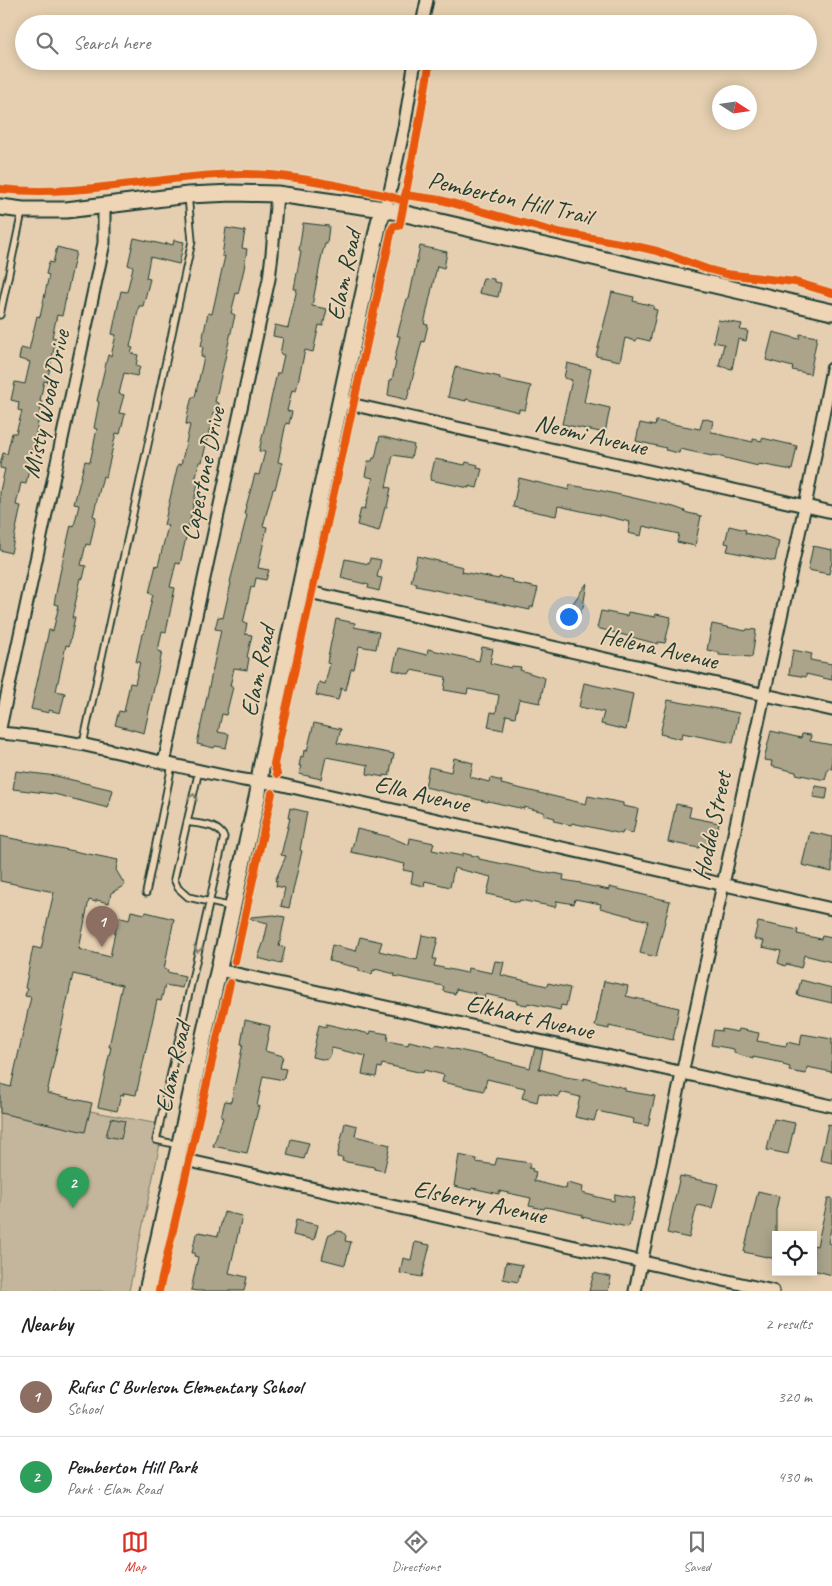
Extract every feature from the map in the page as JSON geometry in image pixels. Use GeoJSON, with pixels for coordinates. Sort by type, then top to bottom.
{"type":"FeatureCollection","features":[{"type":"Feature","properties":{"kind":"street"},"geometry":{"type":"LineString","coordinates":[[424,15],[427,0]]}},
{"type":"Feature","properties":{"kind":"street","name":"Elam Road"},"geometry":{"type":"LineString","coordinates":[[147,1291],[258,793],[259,781],[380,222],[389,196],[404,128],[414,70]]}},
{"type":"Feature","properties":{"kind":"street"},"geometry":{"type":"LineString","coordinates":[[0,207],[23,210],[66,210],[188,195],[277,194],[384,209],[832,312]]}},
{"type":"Feature","properties":{"kind":"street","name":"Capestone Drive"},"geometry":{"type":"LineString","coordinates":[[168,764],[268,279],[277,194]]}},
{"type":"Feature","properties":{"kind":"street","name":"Misty Wood Drive"},"geometry":{"type":"LineString","coordinates":[[0,728],[104,243],[104,206]]}},
{"type":"Feature","properties":{"kind":"street","name":"Hodde Street"},"geometry":{"type":"LineString","coordinates":[[635,1291],[805,506],[832,369]]}},
{"type":"Feature","properties":{"kind":"street","name":"Neomi Avenue"},"geometry":{"type":"LineString","coordinates":[[341,402],[832,512]]}},
{"type":"Feature","properties":{"kind":"street","name":"Helena Avenue"},"geometry":{"type":"LineString","coordinates":[[300,590],[832,710]]}},
{"type":"Feature","properties":{"kind":"street","name":"Ella Avenue"},"geometry":{"type":"LineString","coordinates":[[0,734],[35,736],[83,744],[246,781],[274,783],[832,909]]}},
{"type":"Feature","properties":{"kind":"street","name":"Elkhart Avenue"},"geometry":{"type":"LineString","coordinates":[[219,970],[832,1106]]}},
{"type":"Feature","properties":{"kind":"street","name":"Elsberry Avenue"},"geometry":{"type":"LineString","coordinates":[[178,1152],[773,1291]]}},
{"type":"Feature","properties":{"kind":"lane"},"geometry":{"type":"LineString","coordinates":[[83,744],[192,241],[188,195]]}},
{"type":"Feature","properties":{"kind":"lane"},"geometry":{"type":"LineString","coordinates":[[0,315],[23,210]]}},
{"type":"Feature","properties":{"kind":"lane"},"geometry":{"type":"LineString","coordinates":[[146,893],[168,764]]}},
{"type":"Feature","properties":{"kind":"lane"},"geometry":{"type":"LineString","coordinates":[[199,770],[174,879],[178,888],[188,897],[232,907]]}},
{"type":"Feature","properties":{"kind":"lane"},"geometry":{"type":"LineString","coordinates":[[178,1152],[156,1140],[224,837],[214,827],[187,822]]}},
{"type":"Feature","properties":{"kind":"shaded area"},"geometry":{"type":"Polygon","coordinates":[[[0,1094],[164,1125],[129,1291],[0,1291],[0,1094]]]}},
{"type":"Feature","properties":{"kind":"building"},"geometry":{"type":"Polygon","coordinates":[[[303,223],[329,226],[327,244],[325,244],[322,254],[312,306],[327,309],[323,326],[319,325],[313,352],[305,350],[296,391],[292,390],[287,411],[292,412],[289,424],[286,423],[278,462],[282,463],[263,526],[267,527],[258,568],[269,570],[266,580],[256,578],[254,588],[251,587],[243,623],[247,623],[245,634],[252,635],[247,657],[249,658],[247,670],[234,668],[230,686],[233,687],[226,715],[222,714],[218,732],[229,734],[226,748],[215,746],[214,748],[197,744],[221,630],[215,629],[218,617],[223,618],[247,515],[244,514],[255,474],[259,475],[265,452],[259,451],[277,373],[280,373],[284,355],[280,354],[283,338],[273,336],[275,325],[288,328],[297,289],[294,289],[301,251],[299,250],[303,223]]]}},
{"type":"Feature","properties":{"kind":"building"},"geometry":{"type":"Polygon","coordinates":[[[226,228],[245,231],[242,248],[247,249],[244,269],[231,313],[235,315],[215,402],[219,403],[217,414],[213,413],[202,462],[199,462],[195,482],[198,483],[180,564],[176,563],[170,587],[175,588],[166,632],[162,631],[158,651],[162,652],[144,733],[115,725],[119,711],[124,712],[130,683],[135,684],[140,662],[136,662],[153,594],[149,593],[168,526],[164,525],[178,464],[181,465],[190,425],[186,424],[188,412],[192,397],[195,397],[204,357],[201,357],[203,347],[201,346],[208,313],[212,314],[225,256],[222,256],[226,228]]]}},
{"type":"Feature","properties":{"kind":"building"},"geometry":{"type":"Polygon","coordinates":[[[134,238],[166,245],[166,243],[173,245],[174,240],[184,242],[179,264],[150,257],[146,278],[150,279],[143,306],[139,306],[130,347],[133,348],[131,353],[138,355],[136,366],[140,367],[137,376],[124,373],[119,394],[124,395],[119,413],[125,414],[120,434],[116,433],[106,477],[103,476],[93,516],[96,517],[90,545],[86,544],[81,565],[86,566],[83,579],[81,578],[72,618],[75,618],[69,646],[66,645],[56,691],[65,693],[60,713],[49,710],[49,713],[31,709],[49,630],[53,631],[59,605],[54,604],[60,573],[71,525],[74,526],[79,505],[74,504],[85,461],[90,462],[97,429],[94,428],[99,402],[97,401],[108,355],[111,356],[116,335],[112,334],[121,291],[127,292],[133,267],[128,265],[134,238]]]}},
{"type":"Feature","properties":{"kind":"building"},"geometry":{"type":"Polygon","coordinates":[[[420,246],[447,252],[444,268],[437,266],[424,324],[428,325],[407,400],[388,395],[400,336],[397,336],[407,299],[409,299],[420,246]]]}},
{"type":"Feature","properties":{"kind":"building"},"geometry":{"type":"Polygon","coordinates":[[[57,247],[76,252],[62,316],[57,315],[52,337],[56,338],[47,382],[44,381],[40,401],[42,402],[26,484],[21,483],[16,505],[21,506],[11,553],[0,550],[0,491],[5,469],[0,468],[0,465],[3,453],[7,454],[12,433],[16,433],[22,411],[18,410],[19,402],[11,400],[15,382],[25,384],[30,362],[19,359],[21,348],[29,350],[37,316],[40,317],[49,275],[46,274],[49,262],[53,263],[57,247]]]}},
{"type":"Feature","properties":{"kind":"building"},"geometry":{"type":"Polygon","coordinates":[[[483,278],[494,279],[494,282],[501,283],[498,297],[479,293],[483,278]]]}},
{"type":"Feature","properties":{"kind":"building"},"geometry":{"type":"Polygon","coordinates":[[[612,292],[634,297],[633,301],[654,306],[653,309],[657,310],[650,341],[637,338],[636,341],[625,338],[620,361],[596,356],[612,292]]]}},
{"type":"Feature","properties":{"kind":"building"},"geometry":{"type":"Polygon","coordinates":[[[718,320],[742,324],[740,330],[748,331],[746,341],[738,339],[732,369],[719,366],[724,344],[713,342],[718,320]]]}},
{"type":"Feature","properties":{"kind":"building"},"geometry":{"type":"Polygon","coordinates":[[[773,332],[799,339],[800,334],[817,337],[810,374],[792,370],[793,367],[766,360],[773,332]]]}},
{"type":"Feature","properties":{"kind":"building"},"geometry":{"type":"Polygon","coordinates":[[[567,363],[591,369],[584,402],[610,408],[605,433],[562,424],[572,380],[564,378],[567,363]]]}},
{"type":"Feature","properties":{"kind":"building"},"geometry":{"type":"Polygon","coordinates":[[[455,367],[531,386],[525,410],[519,409],[519,412],[466,399],[466,401],[448,397],[455,367]]]}},
{"type":"Feature","properties":{"kind":"building"},"geometry":{"type":"Polygon","coordinates":[[[703,418],[713,421],[711,432],[717,434],[753,442],[753,439],[762,441],[762,438],[797,446],[792,470],[758,464],[758,466],[680,449],[679,453],[636,441],[640,423],[655,426],[656,421],[700,429],[703,418]]]}},
{"type":"Feature","properties":{"kind":"building"},"geometry":{"type":"Polygon","coordinates":[[[380,436],[414,445],[411,458],[393,455],[386,487],[391,488],[379,531],[357,525],[361,508],[365,509],[373,478],[365,476],[368,461],[372,461],[375,458],[380,436]]]}},
{"type":"Feature","properties":{"kind":"building"},"geometry":{"type":"Polygon","coordinates":[[[435,459],[465,465],[466,462],[478,465],[477,468],[482,469],[477,488],[430,480],[435,459]]]}},
{"type":"Feature","properties":{"kind":"building"},"geometry":{"type":"Polygon","coordinates":[[[519,478],[569,490],[570,485],[598,490],[674,507],[684,512],[701,516],[695,546],[677,542],[679,534],[643,526],[641,536],[628,533],[630,522],[558,506],[556,516],[513,507],[519,478]]]}},
{"type":"Feature","properties":{"kind":"building"},"geometry":{"type":"Polygon","coordinates":[[[729,526],[746,530],[745,533],[779,541],[775,561],[727,551],[729,544],[725,543],[729,526]]]}},
{"type":"Feature","properties":{"kind":"building"},"geometry":{"type":"Polygon","coordinates":[[[813,546],[832,550],[832,565],[829,574],[808,570],[813,546]]]}},
{"type":"Feature","properties":{"kind":"building"},"geometry":{"type":"Polygon","coordinates":[[[417,556],[463,567],[462,572],[499,579],[499,577],[513,580],[513,583],[538,588],[533,607],[530,607],[530,610],[416,586],[417,583],[411,582],[417,556]]]}},
{"type":"Feature","properties":{"kind":"building"},"geometry":{"type":"Polygon","coordinates":[[[370,558],[381,560],[377,577],[382,578],[379,591],[368,588],[369,585],[341,578],[345,559],[369,564],[370,558]]]}},
{"type":"Feature","properties":{"kind":"building"},"geometry":{"type":"Polygon","coordinates":[[[587,583],[583,607],[577,623],[560,619],[563,604],[571,606],[587,583]]]}},
{"type":"Feature","properties":{"kind":"building"},"geometry":{"type":"Polygon","coordinates":[[[601,611],[627,616],[628,612],[655,617],[656,614],[671,617],[665,643],[658,642],[658,644],[597,628],[601,611]]]}},
{"type":"Feature","properties":{"kind":"building"},"geometry":{"type":"Polygon","coordinates":[[[336,619],[355,623],[354,627],[379,632],[376,649],[359,646],[354,669],[351,669],[346,690],[341,688],[338,700],[316,695],[319,682],[325,684],[330,664],[327,663],[336,619]]]}},
{"type":"Feature","properties":{"kind":"building"},"geometry":{"type":"Polygon","coordinates":[[[712,624],[746,631],[747,629],[756,630],[752,657],[719,655],[719,652],[707,650],[712,624]]]}},
{"type":"Feature","properties":{"kind":"building"},"geometry":{"type":"Polygon","coordinates":[[[482,647],[493,649],[490,663],[511,668],[512,666],[521,667],[520,670],[545,678],[540,703],[519,699],[515,717],[506,715],[503,730],[488,727],[491,712],[496,713],[499,695],[468,689],[467,694],[444,690],[446,677],[411,670],[409,674],[393,670],[398,648],[427,655],[428,649],[479,661],[482,647]]]}},
{"type":"Feature","properties":{"kind":"building"},"geometry":{"type":"Polygon","coordinates":[[[793,650],[812,654],[810,660],[832,664],[832,680],[806,674],[806,677],[789,674],[793,650]]]}},
{"type":"Feature","properties":{"kind":"building"},"geometry":{"type":"Polygon","coordinates":[[[584,683],[633,694],[626,730],[601,724],[604,712],[579,707],[584,683]]]}},
{"type":"Feature","properties":{"kind":"building"},"geometry":{"type":"Polygon","coordinates":[[[668,700],[739,713],[733,743],[682,733],[681,739],[660,734],[668,700]]]}},
{"type":"Feature","properties":{"kind":"building"},"geometry":{"type":"Polygon","coordinates":[[[314,723],[341,729],[337,743],[394,754],[389,776],[367,774],[368,765],[326,757],[321,779],[299,774],[301,756],[303,757],[304,750],[307,751],[314,723]]]}},
{"type":"Feature","properties":{"kind":"building"},"geometry":{"type":"Polygon","coordinates":[[[771,731],[801,738],[802,734],[811,735],[810,741],[832,745],[832,769],[828,768],[825,780],[771,766],[772,761],[764,760],[771,731]]]}},
{"type":"Feature","properties":{"kind":"building"},"geometry":{"type":"Polygon","coordinates":[[[454,758],[473,763],[470,777],[489,782],[490,778],[502,781],[501,784],[586,804],[588,796],[623,803],[623,806],[638,809],[633,833],[623,831],[622,834],[572,823],[571,825],[554,821],[555,818],[544,815],[544,812],[488,802],[425,787],[429,767],[451,772],[454,758]]]}},
{"type":"Feature","properties":{"kind":"building"},"geometry":{"type":"Polygon","coordinates":[[[16,771],[56,776],[113,790],[108,808],[54,794],[13,789],[16,771]]]}},
{"type":"Feature","properties":{"kind":"building"},"geometry":{"type":"Polygon","coordinates":[[[815,786],[828,788],[826,799],[813,797],[815,786]]]}},
{"type":"Feature","properties":{"kind":"building"},"geometry":{"type":"Polygon","coordinates":[[[676,804],[691,807],[689,817],[719,823],[714,846],[700,844],[699,848],[668,842],[676,804]]]}},
{"type":"Feature","properties":{"kind":"building"},"geometry":{"type":"Polygon","coordinates":[[[290,808],[307,812],[300,850],[302,851],[289,908],[281,906],[285,888],[276,886],[277,881],[275,881],[286,856],[281,855],[290,818],[288,818],[290,808]]]}},
{"type":"Feature","properties":{"kind":"building"},"geometry":{"type":"Polygon","coordinates":[[[357,829],[390,837],[409,845],[410,838],[434,843],[432,850],[462,856],[462,853],[479,857],[479,859],[564,875],[563,880],[609,890],[609,887],[670,901],[656,957],[640,953],[648,921],[600,908],[601,904],[575,899],[574,904],[557,901],[555,907],[520,900],[519,902],[487,894],[491,877],[454,868],[450,887],[425,881],[424,886],[411,883],[413,872],[403,870],[405,864],[351,852],[357,829]]]}},
{"type":"Feature","properties":{"kind":"building"},"geometry":{"type":"Polygon","coordinates":[[[810,832],[832,837],[832,872],[802,865],[810,832]]]}},
{"type":"Feature","properties":{"kind":"building"},"geometry":{"type":"Polygon","coordinates":[[[0,836],[118,860],[116,870],[125,885],[111,893],[109,903],[89,900],[79,949],[110,957],[118,917],[129,920],[131,911],[145,914],[146,912],[174,919],[164,969],[168,970],[167,972],[185,976],[182,988],[165,985],[161,1001],[157,1000],[136,1095],[124,1093],[123,1096],[121,1095],[117,1111],[98,1107],[122,985],[73,974],[47,1093],[92,1103],[85,1132],[0,1113],[0,1084],[11,1087],[31,997],[25,996],[27,989],[25,988],[33,947],[41,949],[54,892],[0,881],[0,836]]]}},
{"type":"Feature","properties":{"kind":"building"},"geometry":{"type":"Polygon","coordinates":[[[274,915],[285,917],[279,946],[285,948],[281,964],[258,958],[268,923],[250,919],[251,917],[274,915]]]}},
{"type":"Feature","properties":{"kind":"building"},"geometry":{"type":"Polygon","coordinates":[[[758,922],[798,930],[797,934],[821,939],[822,936],[832,938],[832,962],[804,955],[801,968],[778,963],[781,951],[762,947],[764,941],[754,939],[758,922]]]}},
{"type":"Feature","properties":{"kind":"building"},"geometry":{"type":"Polygon","coordinates":[[[422,935],[438,938],[433,959],[436,959],[434,966],[467,973],[468,968],[492,973],[495,961],[504,962],[501,975],[547,986],[548,983],[570,988],[566,1006],[561,1005],[560,1010],[528,1003],[527,1005],[516,1003],[517,1001],[485,994],[484,999],[474,997],[475,993],[456,989],[455,994],[443,991],[443,986],[394,976],[395,974],[375,969],[372,974],[359,971],[359,968],[329,961],[332,945],[356,951],[360,937],[382,942],[379,951],[417,960],[422,935]]]}},
{"type":"Feature","properties":{"kind":"building"},"geometry":{"type":"Polygon","coordinates":[[[801,980],[832,988],[832,1003],[797,995],[801,980]]]}},
{"type":"Feature","properties":{"kind":"building"},"geometry":{"type":"Polygon","coordinates":[[[604,981],[628,986],[626,996],[679,1008],[673,1040],[609,1026],[609,1029],[595,1026],[604,981]]]}},
{"type":"Feature","properties":{"kind":"building"},"geometry":{"type":"Polygon","coordinates":[[[245,1020],[270,1026],[265,1051],[283,1056],[280,1068],[286,1069],[283,1080],[263,1076],[257,1106],[259,1106],[247,1153],[213,1146],[223,1118],[221,1117],[225,1101],[231,1102],[243,1044],[241,1044],[245,1020]]]}},
{"type":"Feature","properties":{"kind":"building"},"geometry":{"type":"Polygon","coordinates":[[[326,1024],[370,1034],[371,1031],[388,1034],[387,1041],[408,1045],[409,1041],[435,1047],[436,1045],[530,1068],[535,1048],[543,1050],[539,1069],[566,1077],[584,1080],[584,1078],[625,1088],[625,1091],[655,1096],[648,1126],[633,1123],[634,1119],[597,1111],[594,1121],[575,1117],[580,1097],[560,1092],[558,1097],[539,1093],[537,1102],[522,1098],[525,1088],[487,1079],[484,1091],[442,1082],[444,1075],[424,1070],[423,1073],[382,1064],[381,1068],[378,1067],[376,1077],[362,1074],[366,1056],[332,1048],[327,1060],[312,1057],[319,1025],[326,1027],[326,1024]]]}},
{"type":"Feature","properties":{"kind":"building"},"geometry":{"type":"Polygon","coordinates":[[[722,1029],[738,1032],[739,1029],[759,1033],[757,1041],[786,1046],[787,1042],[800,1045],[802,1034],[832,1039],[832,1072],[807,1067],[806,1074],[789,1071],[790,1067],[783,1065],[783,1063],[753,1057],[753,1059],[734,1053],[734,1049],[711,1045],[714,1030],[722,1031],[722,1029]]]}},
{"type":"Feature","properties":{"kind":"building"},"geometry":{"type":"Polygon","coordinates":[[[111,1118],[125,1121],[121,1139],[106,1136],[111,1118]]]}},
{"type":"Feature","properties":{"kind":"building"},"geometry":{"type":"Polygon","coordinates":[[[774,1119],[795,1123],[788,1154],[767,1150],[774,1119]]]}},
{"type":"Feature","properties":{"kind":"building"},"geometry":{"type":"Polygon","coordinates":[[[345,1123],[357,1126],[355,1136],[390,1145],[384,1171],[374,1169],[374,1167],[342,1161],[343,1158],[337,1157],[345,1123]]]}},
{"type":"Feature","properties":{"kind":"building"},"geometry":{"type":"Polygon","coordinates":[[[828,1124],[832,1125],[832,1163],[820,1160],[828,1124]]]}},
{"type":"Feature","properties":{"kind":"building"},"geometry":{"type":"Polygon","coordinates":[[[291,1139],[309,1143],[304,1159],[287,1155],[291,1139]]]}},
{"type":"Feature","properties":{"kind":"building"},"geometry":{"type":"Polygon","coordinates":[[[459,1155],[477,1159],[476,1162],[495,1165],[497,1158],[530,1163],[529,1168],[536,1172],[534,1181],[566,1189],[567,1183],[583,1187],[582,1193],[614,1201],[615,1194],[635,1198],[629,1226],[582,1217],[583,1215],[551,1208],[545,1207],[544,1209],[529,1206],[531,1198],[499,1191],[499,1194],[454,1186],[459,1155]]]}},
{"type":"Feature","properties":{"kind":"building"},"geometry":{"type":"Polygon","coordinates":[[[680,1176],[718,1184],[712,1208],[697,1205],[689,1238],[667,1233],[680,1176]]]}},
{"type":"Feature","properties":{"kind":"building"},"geometry":{"type":"Polygon","coordinates":[[[758,1191],[779,1196],[776,1210],[776,1231],[772,1231],[772,1258],[744,1252],[758,1191]]]}},
{"type":"Feature","properties":{"kind":"building"},"geometry":{"type":"Polygon","coordinates":[[[828,1198],[832,1198],[832,1224],[828,1243],[832,1244],[832,1275],[817,1271],[817,1246],[828,1198]]]}},
{"type":"Feature","properties":{"kind":"building"},"geometry":{"type":"Polygon","coordinates":[[[224,1212],[242,1216],[229,1273],[247,1277],[244,1291],[191,1290],[198,1257],[194,1256],[195,1253],[192,1253],[196,1234],[199,1232],[218,1236],[224,1212]]]}},
{"type":"Feature","properties":{"kind":"building"},"geometry":{"type":"Polygon","coordinates":[[[296,1220],[318,1225],[314,1240],[293,1235],[296,1220]]]}},
{"type":"Feature","properties":{"kind":"building"},"geometry":{"type":"Polygon","coordinates":[[[338,1231],[343,1232],[346,1236],[345,1241],[351,1242],[345,1265],[322,1259],[328,1236],[338,1231]]]}},
{"type":"Feature","properties":{"kind":"building"},"geometry":{"type":"Polygon","coordinates":[[[415,1242],[430,1245],[422,1277],[400,1273],[403,1258],[411,1260],[415,1242]]]}},
{"type":"Feature","properties":{"kind":"building"},"geometry":{"type":"Polygon","coordinates":[[[506,1262],[522,1265],[518,1282],[503,1279],[506,1262]]]}},
{"type":"Feature","properties":{"kind":"building"},"geometry":{"type":"Polygon","coordinates":[[[594,1273],[611,1277],[608,1291],[589,1291],[594,1273]]]}},
{"type":"Feature","properties":{"kind":"cycle path"},"geometry":{"type":"LineString","coordinates":[[277,774],[274,764],[392,229],[394,226],[399,226],[400,223],[428,70]]}},
{"type":"Feature","properties":{"kind":"cycle path"},"geometry":{"type":"LineString","coordinates":[[0,189],[62,190],[215,175],[246,174],[282,176],[318,182],[389,196],[404,201]]}},
{"type":"Feature","properties":{"kind":"cycle path","name":"Pemberton Hill Trail"},"geometry":{"type":"LineString","coordinates":[[405,195],[441,200],[552,231],[657,251],[726,274],[795,282],[832,293]]}},
{"type":"Feature","properties":{"kind":"cycle path"},"geometry":{"type":"LineString","coordinates":[[235,961],[272,793]]}},
{"type":"Feature","properties":{"kind":"cycle path"},"geometry":{"type":"LineString","coordinates":[[159,1291],[230,983]]}},
{"type":"Feature","properties":{"kind":"place","name":"Rufus C Burleson Elementary School"},"geometry":{"type":"Point","coordinates":[102,947]}},
{"type":"Feature","properties":{"kind":"place","name":"Pemberton Hill Park"},"geometry":{"type":"Point","coordinates":[73,1208]}}]}
